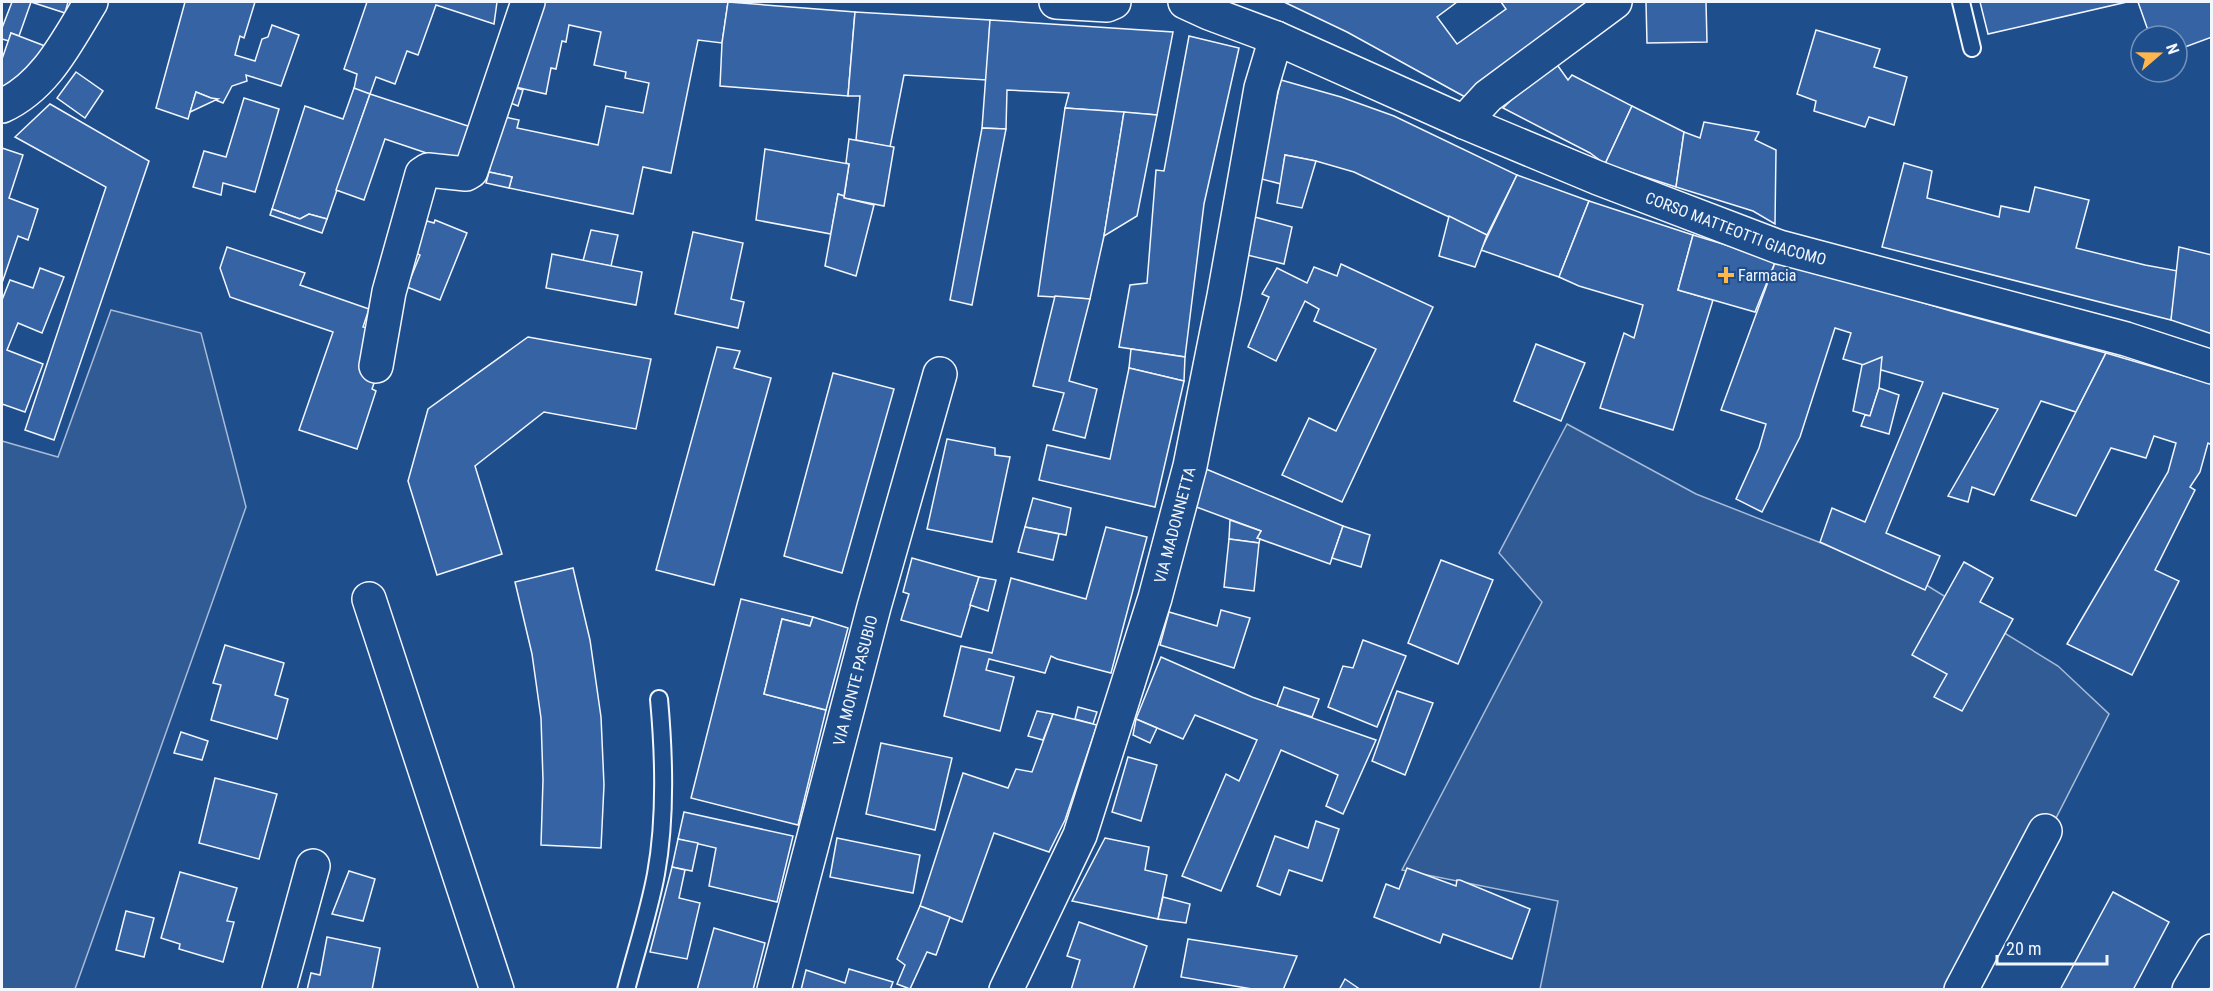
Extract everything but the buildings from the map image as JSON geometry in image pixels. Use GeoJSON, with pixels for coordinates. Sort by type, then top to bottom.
{"type":"FeatureCollection","features":[{"type":"Feature","properties":{"kind":"street"},"geometry":{"type":"LineString","coordinates":[[2,106],[36,84],[53,64],[92,2]]}},
{"type":"Feature","properties":{"kind":"street"},"geometry":{"type":"LineString","coordinates":[[376,366],[389,292],[422,174],[428,170],[466,174],[471,171],[528,2]]}},
{"type":"Feature","properties":{"kind":"street"},"geometry":{"type":"LineString","coordinates":[[1056,2],[1111,3]]}},
{"type":"Feature","properties":{"kind":"street"},"geometry":{"type":"LineString","coordinates":[[1464,122],[1488,96],[1615,2]]}},
{"type":"Feature","properties":{"kind":"street","name":"CORSO MATTEOTTI GIACOMO"},"geometry":{"type":"LineString","coordinates":[[1204,5],[1464,122],[1598,178],[1779,247],[2126,339],[2211,367]]}},
{"type":"Feature","properties":{"kind":"street","name":"VIA MADONNETTA"},"geometry":{"type":"LineString","coordinates":[[1006,990],[1080,835],[1155,598],[1190,466],[1224,296],[1261,88],[1276,39]]}},
{"type":"Feature","properties":{"kind":"street","name":"VIA MONTE PASUBIO"},"geometry":{"type":"LineString","coordinates":[[774,990],[874,607],[940,374]]}},
{"type":"Feature","properties":{"kind":"street"},"geometry":{"type":"LineString","coordinates":[[369,599],[497,990]]}},
{"type":"Feature","properties":{"kind":"street"},"geometry":{"type":"LineString","coordinates":[[1961,990],[2045,831]]}},
{"type":"Feature","properties":{"kind":"street"},"geometry":{"type":"LineString","coordinates":[[279,990],[314,866]]}},
{"type":"Feature","properties":{"kind":"street"},"geometry":{"type":"LineString","coordinates":[[2189,990],[2211,951]]}},
{"type":"Feature","properties":{"kind":"lane"},"geometry":{"type":"LineString","coordinates":[[1961,2],[1972,48]]}},
{"type":"Feature","properties":{"kind":"lane"},"geometry":{"type":"LineString","coordinates":[[626,990],[656,873],[662,802],[662,735],[659,699]]}},
{"type":"Feature","properties":{"kind":"shaded area"},"geometry":{"type":"Polygon","coordinates":[[[111,310],[201,333],[246,507],[75,989],[2,989],[2,441],[58,457],[111,310]]]}},
{"type":"Feature","properties":{"kind":"shaded area"},"geometry":{"type":"Polygon","coordinates":[[[1567,424],[1696,494],[1923,583],[2058,666],[2109,714],[1969,989],[1540,989],[1558,901],[1402,870],[1542,602],[1499,553],[1567,424]]]}},
{"type":"Feature","properties":{"kind":"place","name":"Farmacia"},"geometry":{"type":"Point","coordinates":[1726,275]}}]}
